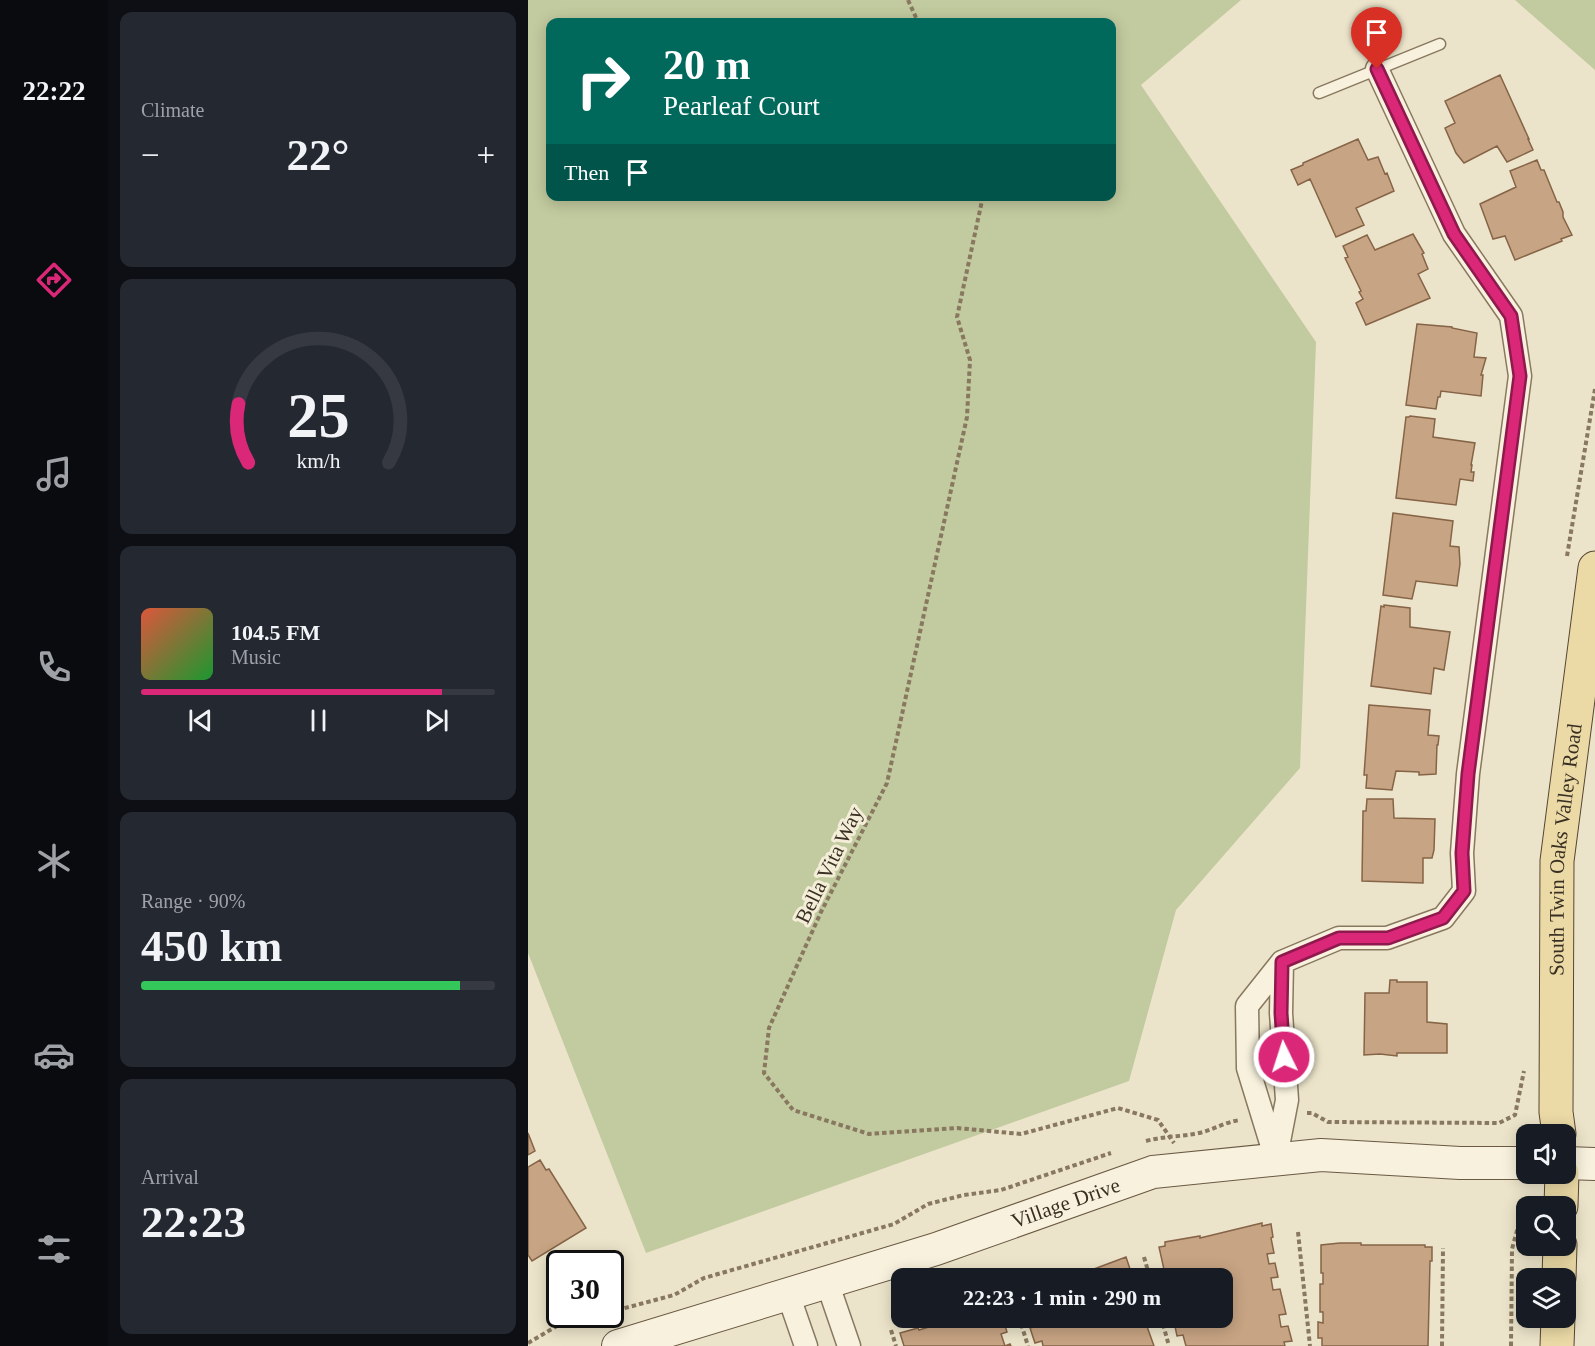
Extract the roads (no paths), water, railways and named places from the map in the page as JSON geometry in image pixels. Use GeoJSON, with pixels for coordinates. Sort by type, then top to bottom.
{"type":"FeatureCollection","features":[{"type":"Feature","properties":{"kind":"main road","name":"South Twin Oaks Valley Road"},"geometry":{"type":"LineString","coordinates":[[1558,1124],[1557,861],[1595,568]]}},
{"type":"Feature","properties":{"kind":"main road"},"geometry":{"type":"LineString","coordinates":[[1557,1346],[1558,1328]]}},
{"type":"Feature","properties":{"kind":"street"},"geometry":{"type":"LineString","coordinates":[[1276,1160],[1248,1068],[1247,1005],[1282,962],[1339,938],[1388,938],[1443,918],[1464,891],[1462,853],[1468,774],[1520,376],[1511,316],[1454,234],[1377,69]]}},
{"type":"Feature","properties":{"kind":"street"},"geometry":{"type":"LineString","coordinates":[[1276,1160],[1287,1100],[1282,962]]}},
{"type":"Feature","properties":{"kind":"street"},"geometry":{"type":"LineString","coordinates":[[1248,1040],[1283,1035]]}},
{"type":"Feature","properties":{"kind":"street","name":"Village Drive"},"geometry":{"type":"LineString","coordinates":[[618,1346],[936,1249],[1153,1172],[1321,1155],[1460,1163],[1516,1163]]}},
{"type":"Feature","properties":{"kind":"street"},"geometry":{"type":"LineString","coordinates":[[1576,1163],[1595,1164]]}},
{"type":"Feature","properties":{"kind":"street"},"geometry":{"type":"LineString","coordinates":[[827,1282],[849,1346]]}},
{"type":"Feature","properties":{"kind":"street"},"geometry":{"type":"LineString","coordinates":[[789,1294],[806,1346]]}},
{"type":"Feature","properties":{"kind":"lane"},"geometry":{"type":"LineString","coordinates":[[1319,93],[1440,44]]}}]}
